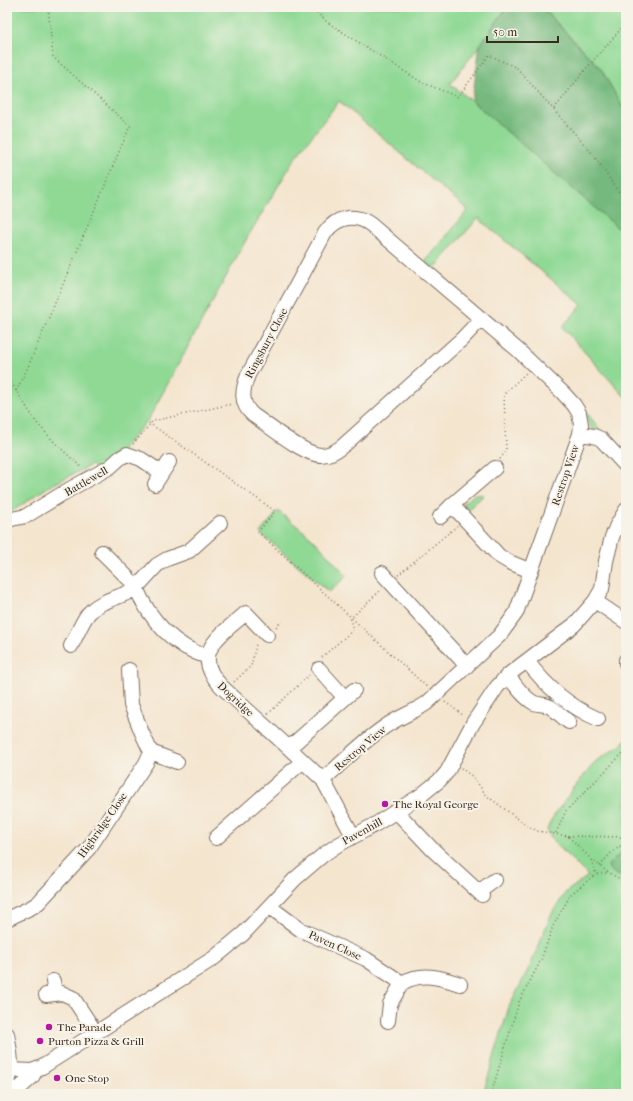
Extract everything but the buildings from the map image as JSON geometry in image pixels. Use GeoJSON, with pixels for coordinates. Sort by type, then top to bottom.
{"type":"FeatureCollection","features":[{"type":"Feature","properties":{"kind":"street","name":"Ringsbury Close"},"geometry":{"type":"LineString","coordinates":[[244,402],[243,390],[248,375],[320,240],[330,226],[338,220],[343,218],[356,218],[370,224],[535,365],[578,410],[581,417],[580,434]]}},
{"type":"Feature","properties":{"kind":"street"},"geometry":{"type":"LineString","coordinates":[[244,402],[247,409],[253,415],[297,445],[316,454],[331,454],[344,445],[462,339],[481,320]]}},
{"type":"Feature","properties":{"kind":"street","name":"Restrop View"},"geometry":{"type":"LineString","coordinates":[[323,780],[372,735],[394,721],[416,711],[436,695],[500,635],[511,621],[518,608],[580,434],[594,436],[601,439],[626,466]]}},
{"type":"Feature","properties":{"kind":"street"},"geometry":{"type":"LineString","coordinates":[[128,454],[141,459],[162,473]]}},
{"type":"Feature","properties":{"kind":"street","name":"Battlewell"},"geometry":{"type":"LineString","coordinates":[[7,520],[26,516],[110,467],[120,458],[128,454]]}},
{"type":"Feature","properties":{"kind":"street"},"geometry":{"type":"LineString","coordinates":[[440,516],[495,468]]}},
{"type":"Feature","properties":{"kind":"street"},"geometry":{"type":"LineString","coordinates":[[452,506],[499,556],[531,571]]}},
{"type":"Feature","properties":{"kind":"street","name":"Pavenhill"},"geometry":{"type":"LineString","coordinates":[[11,1070],[28,1072],[36,1070],[214,958],[243,934],[295,879],[309,867],[336,846],[396,812],[430,789],[447,772],[473,723],[497,687],[508,674],[574,625],[595,601],[602,589],[606,561],[612,537],[626,510]]}},
{"type":"Feature","properties":{"kind":"street"},"geometry":{"type":"LineString","coordinates":[[72,637],[91,610],[136,588],[153,568],[161,562],[189,551],[214,526]]}},
{"type":"Feature","properties":{"kind":"street"},"geometry":{"type":"LineString","coordinates":[[102,552],[133,583],[147,609],[163,629],[192,652],[208,657],[216,640],[246,613],[267,635]]}},
{"type":"Feature","properties":{"kind":"street"},"geometry":{"type":"LineString","coordinates":[[386,577],[467,666]]}},
{"type":"Feature","properties":{"kind":"street"},"geometry":{"type":"LineString","coordinates":[[595,601],[626,622]]}},
{"type":"Feature","properties":{"kind":"street","name":"Dogridge"},"geometry":{"type":"LineString","coordinates":[[208,657],[207,664],[211,674],[226,690],[323,780]]}},
{"type":"Feature","properties":{"kind":"street"},"geometry":{"type":"LineString","coordinates":[[527,661],[538,675],[572,705],[586,714],[598,719]]}},
{"type":"Feature","properties":{"kind":"street"},"geometry":{"type":"LineString","coordinates":[[289,748],[349,694],[318,668]]}},
{"type":"Feature","properties":{"kind":"street"},"geometry":{"type":"LineString","coordinates":[[129,670],[131,705],[151,752],[177,762]]}},
{"type":"Feature","properties":{"kind":"street"},"geometry":{"type":"LineString","coordinates":[[508,674],[512,681],[528,699],[533,702],[548,705],[569,722]]}},
{"type":"Feature","properties":{"kind":"street","name":"Highridge Close"},"geometry":{"type":"LineString","coordinates":[[7,919],[38,903],[89,848],[146,763],[151,752]]}},
{"type":"Feature","properties":{"kind":"street"},"geometry":{"type":"LineString","coordinates":[[216,838],[303,761]]}},
{"type":"Feature","properties":{"kind":"street"},"geometry":{"type":"LineString","coordinates":[[323,780],[353,836]]}},
{"type":"Feature","properties":{"kind":"street"},"geometry":{"type":"LineString","coordinates":[[396,812],[432,849],[481,893],[495,880]]}},
{"type":"Feature","properties":{"kind":"street","name":"Paven Close"},"geometry":{"type":"LineString","coordinates":[[270,907],[301,930],[366,959],[402,983]]}},
{"type":"Feature","properties":{"kind":"street"},"geometry":{"type":"LineString","coordinates":[[388,1022],[390,1004],[402,983],[415,977],[434,976],[460,984]]}},
{"type":"Feature","properties":{"kind":"street"},"geometry":{"type":"LineString","coordinates":[[52,990],[73,998],[96,1033]]}},
{"type":"Feature","properties":{"kind":"street"},"geometry":{"type":"LineString","coordinates":[[7,1034],[12,1060],[7,1084]]}},
{"type":"Feature","properties":{"kind":"street"},"geometry":{"type":"LineString","coordinates":[[7,1090],[13,1094],[32,1077],[36,1070]]}},
{"type":"Feature","properties":{"kind":"path"},"geometry":{"type":"LineString","coordinates":[[7,11],[9,7]]}},
{"type":"Feature","properties":{"kind":"path"},"geometry":{"type":"LineString","coordinates":[[16,391],[28,367],[130,126],[53,57],[48,7]]}},
{"type":"Feature","properties":{"kind":"path"},"geometry":{"type":"LineString","coordinates":[[311,7],[327,22],[421,82],[458,97],[489,55],[517,68],[591,152],[626,202]]}},
{"type":"Feature","properties":{"kind":"path"},"geometry":{"type":"LineString","coordinates":[[554,110],[585,70],[626,23]]}},
{"type":"Feature","properties":{"kind":"path"},"geometry":{"type":"LineString","coordinates":[[495,468],[501,455],[506,451],[504,394],[535,365]]}},
{"type":"Feature","properties":{"kind":"path"},"geometry":{"type":"LineString","coordinates":[[7,376],[36,422],[56,445],[92,477]]}},
{"type":"Feature","properties":{"kind":"path"},"geometry":{"type":"LineString","coordinates":[[128,454],[129,449],[149,423],[153,421],[244,402]]}},
{"type":"Feature","properties":{"kind":"path"},"geometry":{"type":"LineString","coordinates":[[149,423],[275,511],[258,532],[436,695],[473,723]]}},
{"type":"Feature","properties":{"kind":"path"},"geometry":{"type":"LineString","coordinates":[[260,721],[318,668],[318,662],[320,659],[353,630],[350,620],[386,577],[465,520]]}},
{"type":"Feature","properties":{"kind":"path"},"geometry":{"type":"LineString","coordinates":[[226,690],[252,666],[256,645],[282,621]]}},
{"type":"Feature","properties":{"kind":"path"},"geometry":{"type":"LineString","coordinates":[[556,833],[566,811],[626,750]]}},
{"type":"Feature","properties":{"kind":"path"},"geometry":{"type":"LineString","coordinates":[[453,763],[470,774],[487,796],[537,831],[568,836],[626,837]]}},
{"type":"Feature","properties":{"kind":"path"},"geometry":{"type":"LineString","coordinates":[[568,836],[591,859],[626,882]]}},
{"type":"Feature","properties":{"kind":"path"},"geometry":{"type":"LineString","coordinates":[[600,866],[610,854],[626,842]]}},
{"type":"Feature","properties":{"kind":"path"},"geometry":{"type":"LineString","coordinates":[[591,859],[596,874]]}},
{"type":"Feature","properties":{"kind":"path"},"geometry":{"type":"LineString","coordinates":[[491,1094],[519,1002],[541,960],[553,926],[571,894],[596,874],[609,872]]}},
{"type":"Feature","properties":{"kind":"path"},"geometry":{"type":"LineString","coordinates":[[70,1033],[74,1031]]}},
{"type":"Feature","properties":{"kind":"green space"},"geometry":{"type":"Polygon","coordinates":[[[7,7],[507,7],[450,84],[472,101],[626,235],[626,398],[562,327],[582,305],[478,218],[434,269],[425,262],[468,210],[339,101],[295,158],[247,238],[148,420],[111,462],[97,470],[91,465],[48,487],[14,510],[7,512],[7,7]]]}},
{"type":"Feature","properties":{"kind":"green space"},"geometry":{"type":"Polygon","coordinates":[[[507,7],[541,7],[601,69],[626,113],[626,235],[472,101],[480,45],[507,7]]]}},
{"type":"Feature","properties":{"kind":"green space"},"geometry":{"type":"Polygon","coordinates":[[[542,7],[626,7],[626,113],[601,69],[542,7]]]}},
{"type":"Feature","properties":{"kind":"green space"},"geometry":{"type":"Polygon","coordinates":[[[586,412],[604,434],[589,426],[585,415],[586,412]]]}},
{"type":"Feature","properties":{"kind":"green space"},"geometry":{"type":"Polygon","coordinates":[[[475,494],[484,495],[465,512],[463,509],[464,503],[475,494]]]}},
{"type":"Feature","properties":{"kind":"green space"},"geometry":{"type":"Polygon","coordinates":[[[278,511],[312,538],[347,576],[329,592],[260,533],[278,511]]]}},
{"type":"Feature","properties":{"kind":"green space"},"geometry":{"type":"Polygon","coordinates":[[[626,739],[626,851],[614,859],[615,874],[626,878],[626,1094],[483,1094],[509,1007],[530,966],[551,915],[566,892],[588,876],[554,842],[547,830],[551,820],[573,789],[596,761],[620,746],[626,739]]]}},
{"type":"Feature","properties":{"kind":"green space"},"geometry":{"type":"Polygon","coordinates":[[[626,851],[626,878],[615,874],[609,869],[608,865],[626,851]]]}},
{"type":"Feature","properties":{"kind":"place","name":"The Royal George"},"geometry":{"type":"Point","coordinates":[385,804]}},
{"type":"Feature","properties":{"kind":"place","name":"The Parade"},"geometry":{"type":"Point","coordinates":[49,1027]}},
{"type":"Feature","properties":{"kind":"place","name":"Purton Pizza & Grill"},"geometry":{"type":"Point","coordinates":[40,1041]}},
{"type":"Feature","properties":{"kind":"place","name":"One Stop"},"geometry":{"type":"Point","coordinates":[57,1078]}}]}
